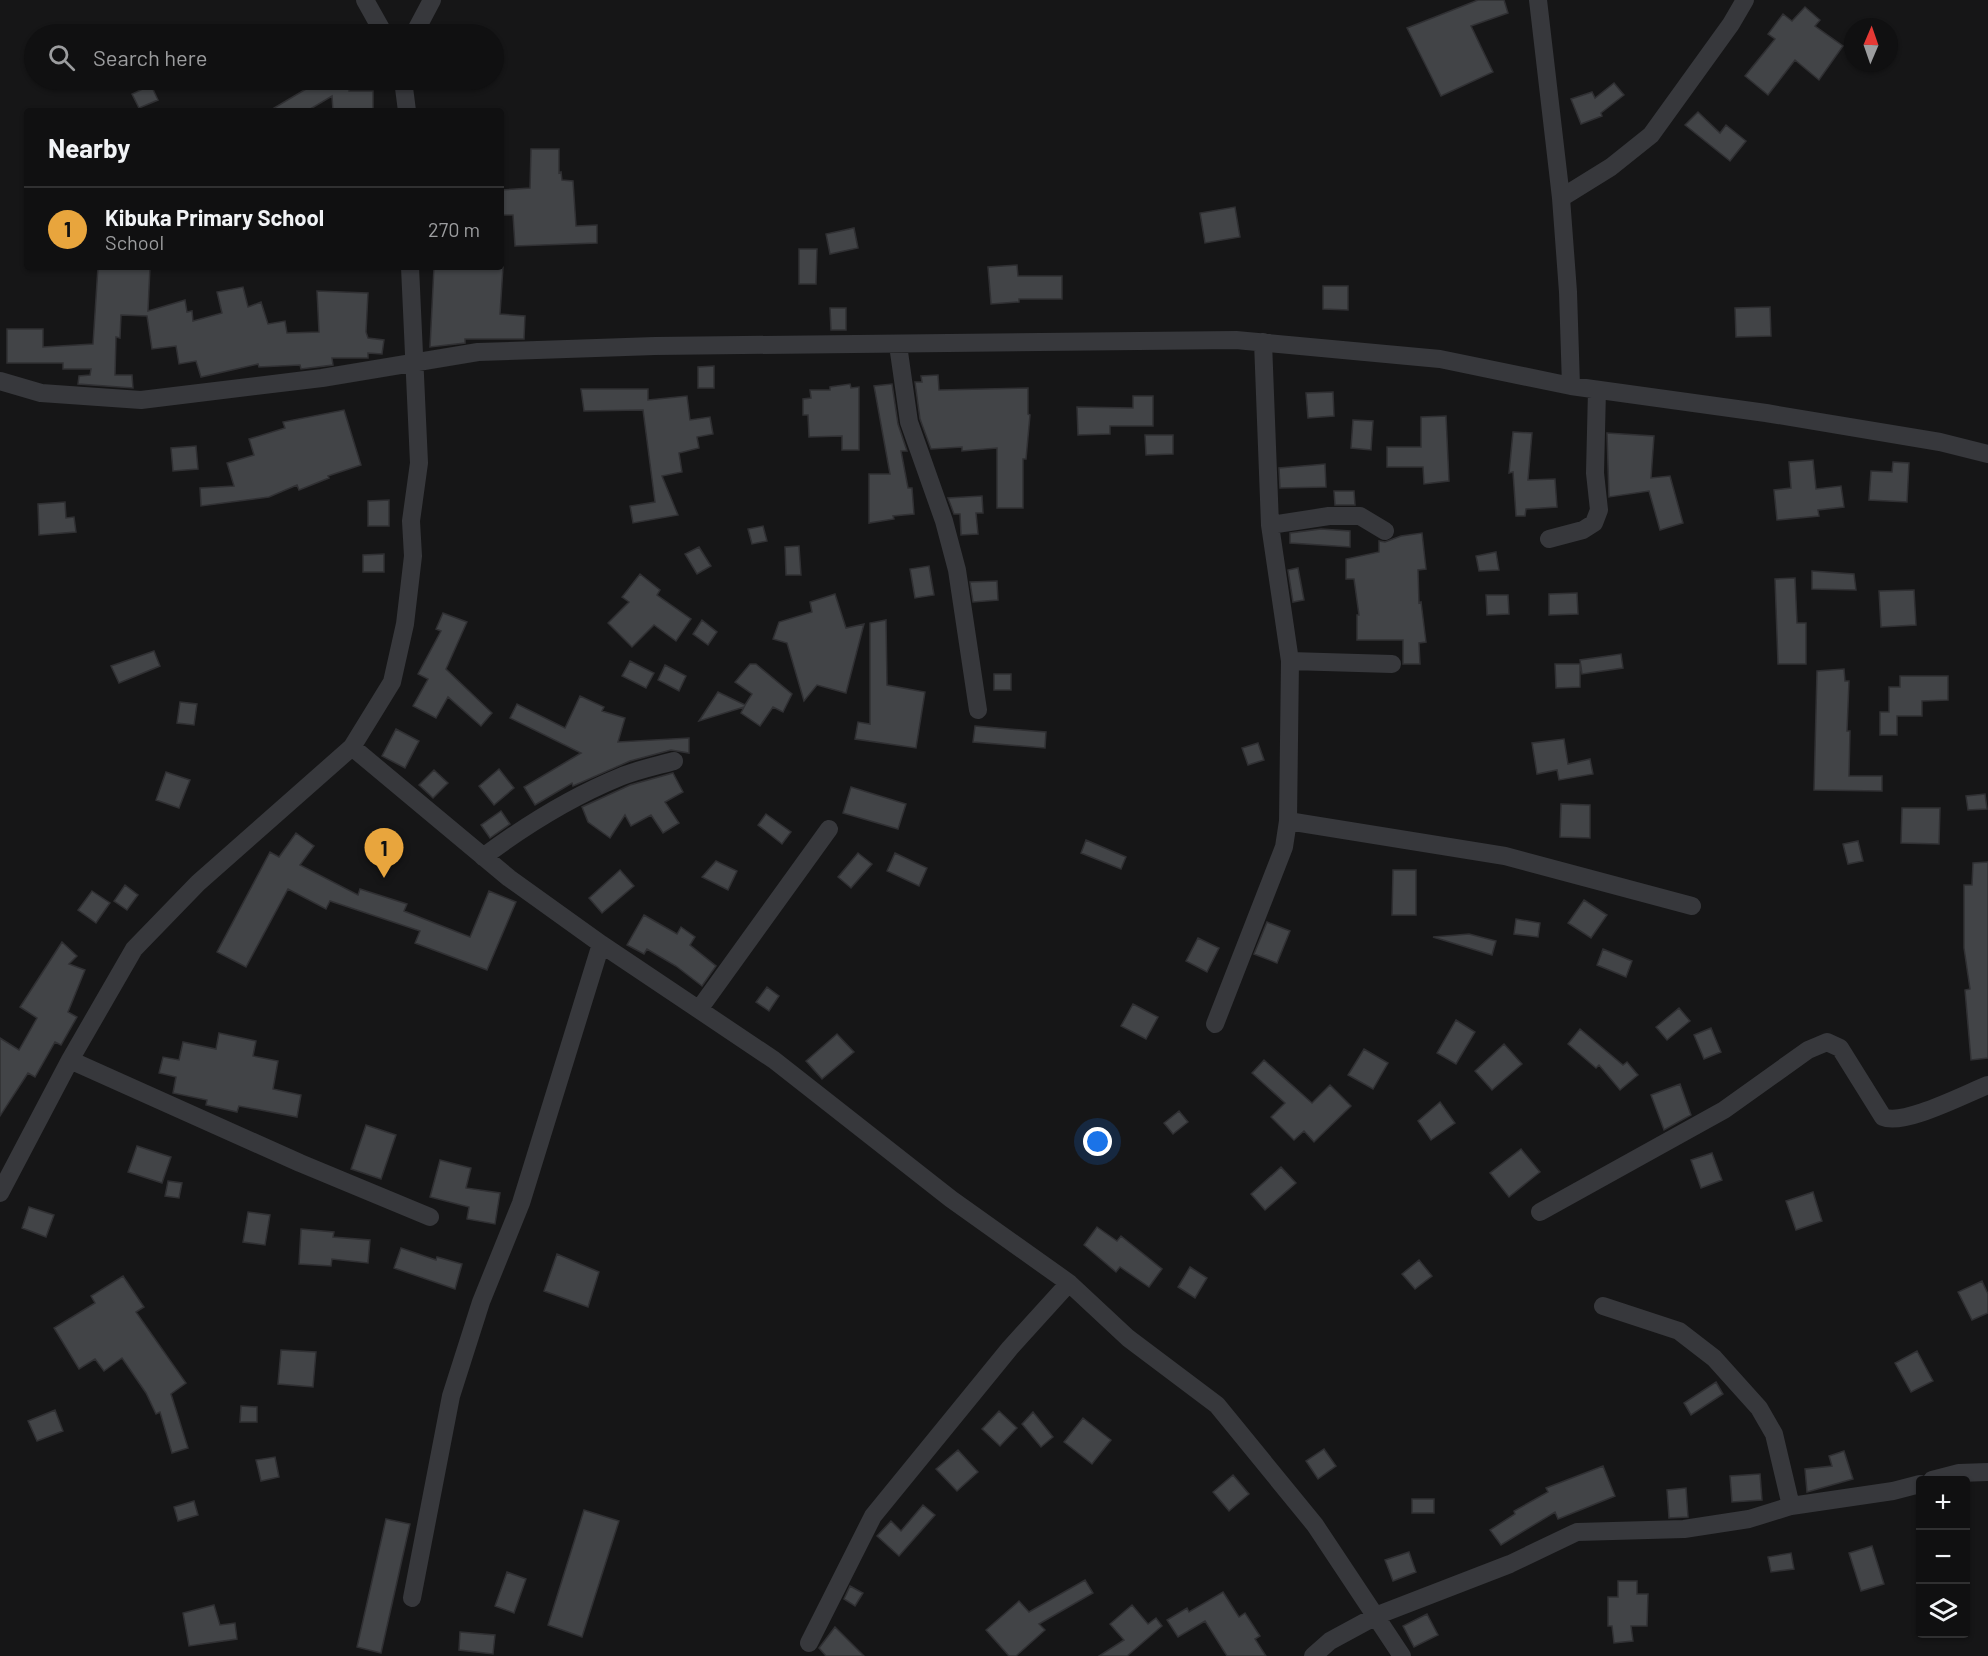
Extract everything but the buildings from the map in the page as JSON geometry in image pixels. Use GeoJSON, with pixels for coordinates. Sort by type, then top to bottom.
{"type":"FeatureCollection","features":[{"type":"Feature","properties":{"kind":"street"},"geometry":{"type":"LineString","coordinates":[[365,0],[374,24]]}},
{"type":"Feature","properties":{"kind":"street"},"geometry":{"type":"LineString","coordinates":[[419,24],[432,0]]}},
{"type":"Feature","properties":{"kind":"street"},"geometry":{"type":"LineString","coordinates":[[1538,0],[1561,198],[1568,292],[1571,386]]}},
{"type":"Feature","properties":{"kind":"street"},"geometry":{"type":"LineString","coordinates":[[1561,198],[1611,167],[1651,135],[1731,24],[1744,0]]}},
{"type":"Feature","properties":{"kind":"street"},"geometry":{"type":"LineString","coordinates":[[404,90],[407,108]]}},
{"type":"Feature","properties":{"kind":"street"},"geometry":{"type":"LineString","coordinates":[[0,1192],[70,1060],[134,950],[198,883],[352,747],[392,682],[405,624],[413,556],[411,521],[419,463],[411,270]]}},
{"type":"Feature","properties":{"kind":"street"},"geometry":{"type":"LineString","coordinates":[[0,381],[41,393],[141,400],[236,390],[416,364],[478,352],[655,346],[1236,340],[1440,359],[1571,386],[1766,413],[1940,442],[1988,454]]}},
{"type":"Feature","properties":{"kind":"street"},"geometry":{"type":"LineString","coordinates":[[1215,1024],[1284,847],[1288,821],[1290,662],[1270,525],[1263,342]]}},
{"type":"Feature","properties":{"kind":"street"},"geometry":{"type":"LineString","coordinates":[[898,345],[909,422],[944,521],[957,570],[978,710]]}},
{"type":"Feature","properties":{"kind":"street"},"geometry":{"type":"LineString","coordinates":[[1549,539],[1583,530],[1594,523],[1599,510],[1595,473],[1597,390]]}},
{"type":"Feature","properties":{"kind":"street"},"geometry":{"type":"LineString","coordinates":[[1270,525],[1329,516],[1360,516],[1385,531]]}},
{"type":"Feature","properties":{"kind":"street"},"geometry":{"type":"LineString","coordinates":[[1290,662],[1392,664]]}},
{"type":"Feature","properties":{"kind":"street"},"geometry":{"type":"LineString","coordinates":[[352,747],[483,857],[600,944],[700,1008],[774,1060],[951,1199],[1069,1283],[1128,1338],[1217,1405],[1315,1525],[1378,1615],[1402,1656]]}},
{"type":"Feature","properties":{"kind":"street"},"geometry":{"type":"LineString","coordinates":[[483,857],[521,829],[621,776],[674,762]]}},
{"type":"Feature","properties":{"kind":"street"},"geometry":{"type":"LineString","coordinates":[[1288,821],[1504,856],[1692,906]]}},
{"type":"Feature","properties":{"kind":"street"},"geometry":{"type":"LineString","coordinates":[[700,1008],[830,829]]}},
{"type":"Feature","properties":{"kind":"street"},"geometry":{"type":"LineString","coordinates":[[412,1598],[451,1396],[481,1302],[521,1203],[600,944]]}},
{"type":"Feature","properties":{"kind":"street"},"geometry":{"type":"LineString","coordinates":[[1540,1212],[1724,1110],[1808,1050],[1827,1042],[1840,1048],[1883,1117],[1891,1120],[1908,1116],[1988,1085]]}},
{"type":"Feature","properties":{"kind":"street"},"geometry":{"type":"LineString","coordinates":[[70,1060],[300,1163],[430,1217]]}},
{"type":"Feature","properties":{"kind":"street"},"geometry":{"type":"LineString","coordinates":[[809,1643],[873,1516],[1010,1348],[1069,1283]]}},
{"type":"Feature","properties":{"kind":"street"},"geometry":{"type":"LineString","coordinates":[[1603,1306],[1679,1331],[1714,1358],[1759,1408],[1774,1434],[1791,1506]]}},
{"type":"Feature","properties":{"kind":"street"},"geometry":{"type":"LineString","coordinates":[[1947,1476],[1959,1473],[1988,1472]]}},
{"type":"Feature","properties":{"kind":"street"},"geometry":{"type":"LineString","coordinates":[[1313,1656],[1330,1641],[1378,1615],[1510,1563],[1577,1532],[1684,1529],[1749,1519],[1791,1506],[1893,1491],[1916,1485]]}},
{"type":"Feature","properties":{"kind":"place","name":"Kibuka Primary School"},"geometry":{"type":"Point","coordinates":[384,878]}}]}
